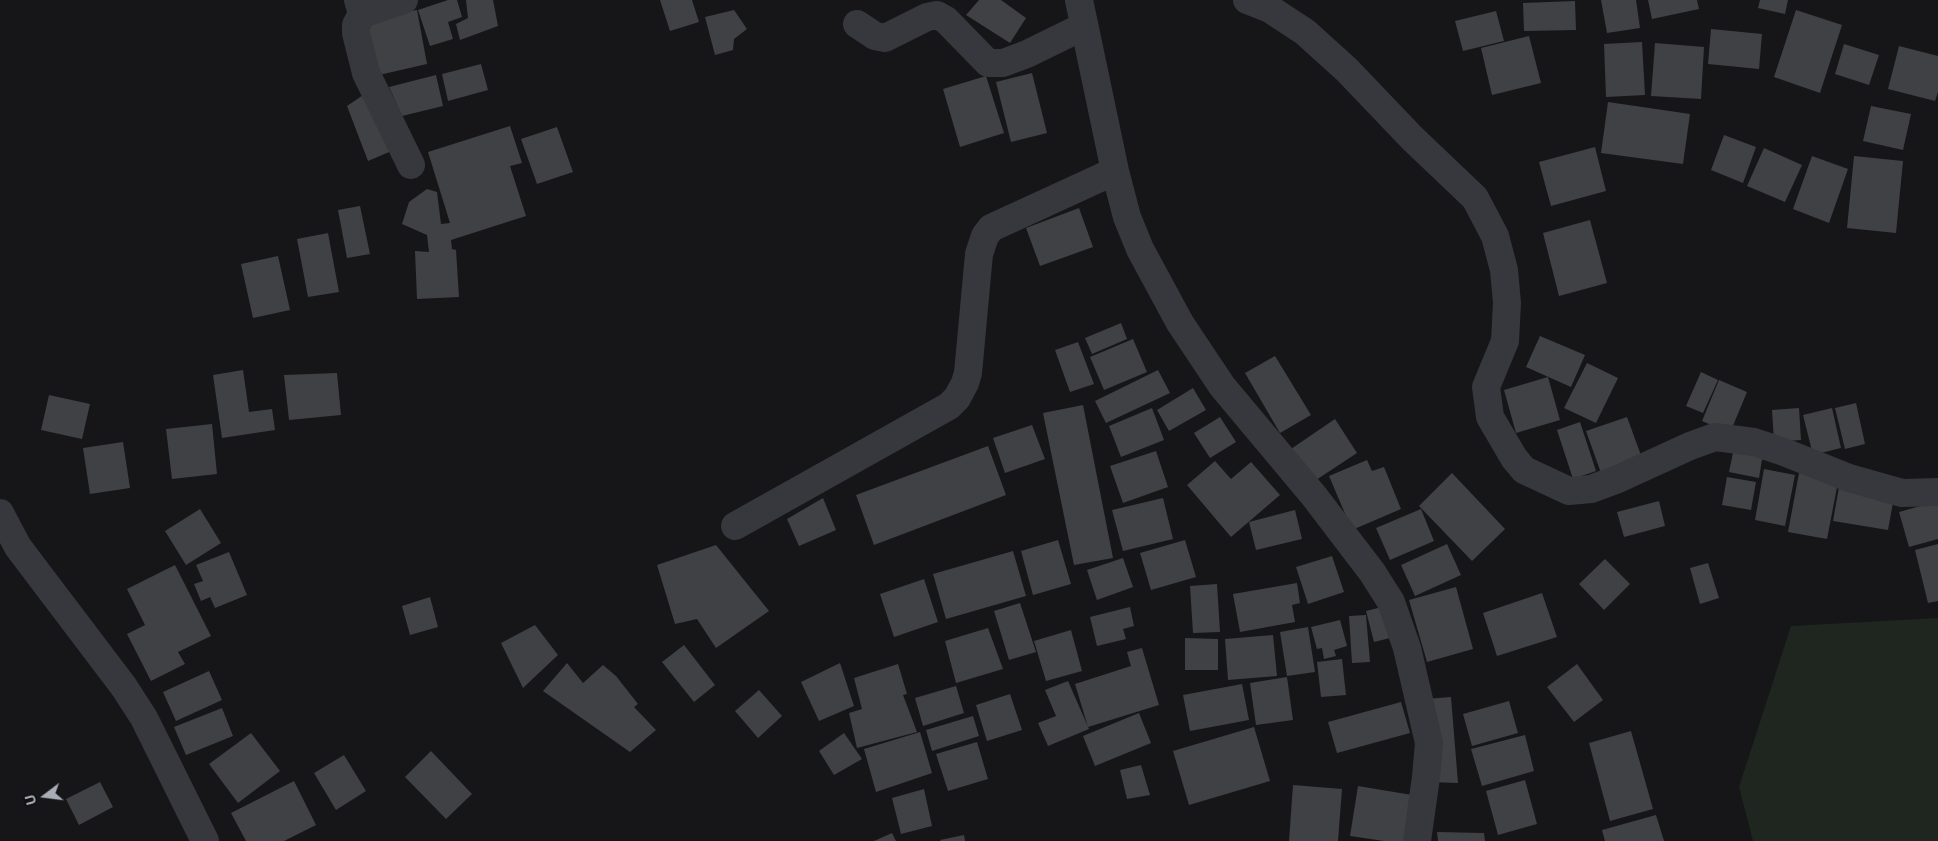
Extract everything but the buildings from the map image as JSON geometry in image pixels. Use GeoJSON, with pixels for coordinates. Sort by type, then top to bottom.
{"type":"FeatureCollection","features":[{"type":"Feature","properties":{"kind":"street"},"geometry":{"type":"LineString","coordinates":[[404,0],[360,7],[356,33],[366,72],[411,165]]}},
{"type":"Feature","properties":{"kind":"street"},"geometry":{"type":"LineString","coordinates":[[1079,0],[1127,217],[1140,249],[1180,323],[1222,386],[1314,496],[1372,572],[1391,602],[1407,648],[1428,743],[1426,777],[1417,841]]}},
{"type":"Feature","properties":{"kind":"street"},"geometry":{"type":"LineString","coordinates":[[1247,0],[1270,9],[1305,32],[1347,70],[1412,138],[1475,198],[1495,236],[1504,270],[1507,303],[1505,341],[1486,387],[1490,417],[1514,458],[1524,470],[1569,491],[1591,489],[1618,479],[1690,446],[1715,438],[1754,442],[1849,478],[1902,493],[1938,492]]}},
{"type":"Feature","properties":{"kind":"street"},"geometry":{"type":"LineString","coordinates":[[857,24],[875,36],[885,38],[927,17],[936,15],[946,20],[988,63],[1003,63],[1027,54],[1084,26]]}},
{"type":"Feature","properties":{"kind":"street"},"geometry":{"type":"LineString","coordinates":[[735,526],[949,406],[957,398],[968,373],[979,254],[988,232],[991,228],[1116,171]]}},
{"type":"Feature","properties":{"kind":"street"},"geometry":{"type":"LineString","coordinates":[[0,512],[18,547],[124,687],[144,718],[205,841]]}},
{"type":"Feature","properties":{"kind":"shaded area"},"geometry":{"type":"Polygon","coordinates":[[[1938,618],[1938,841],[1753,841],[1739,787],[1791,626],[1938,618]]]}}]}
